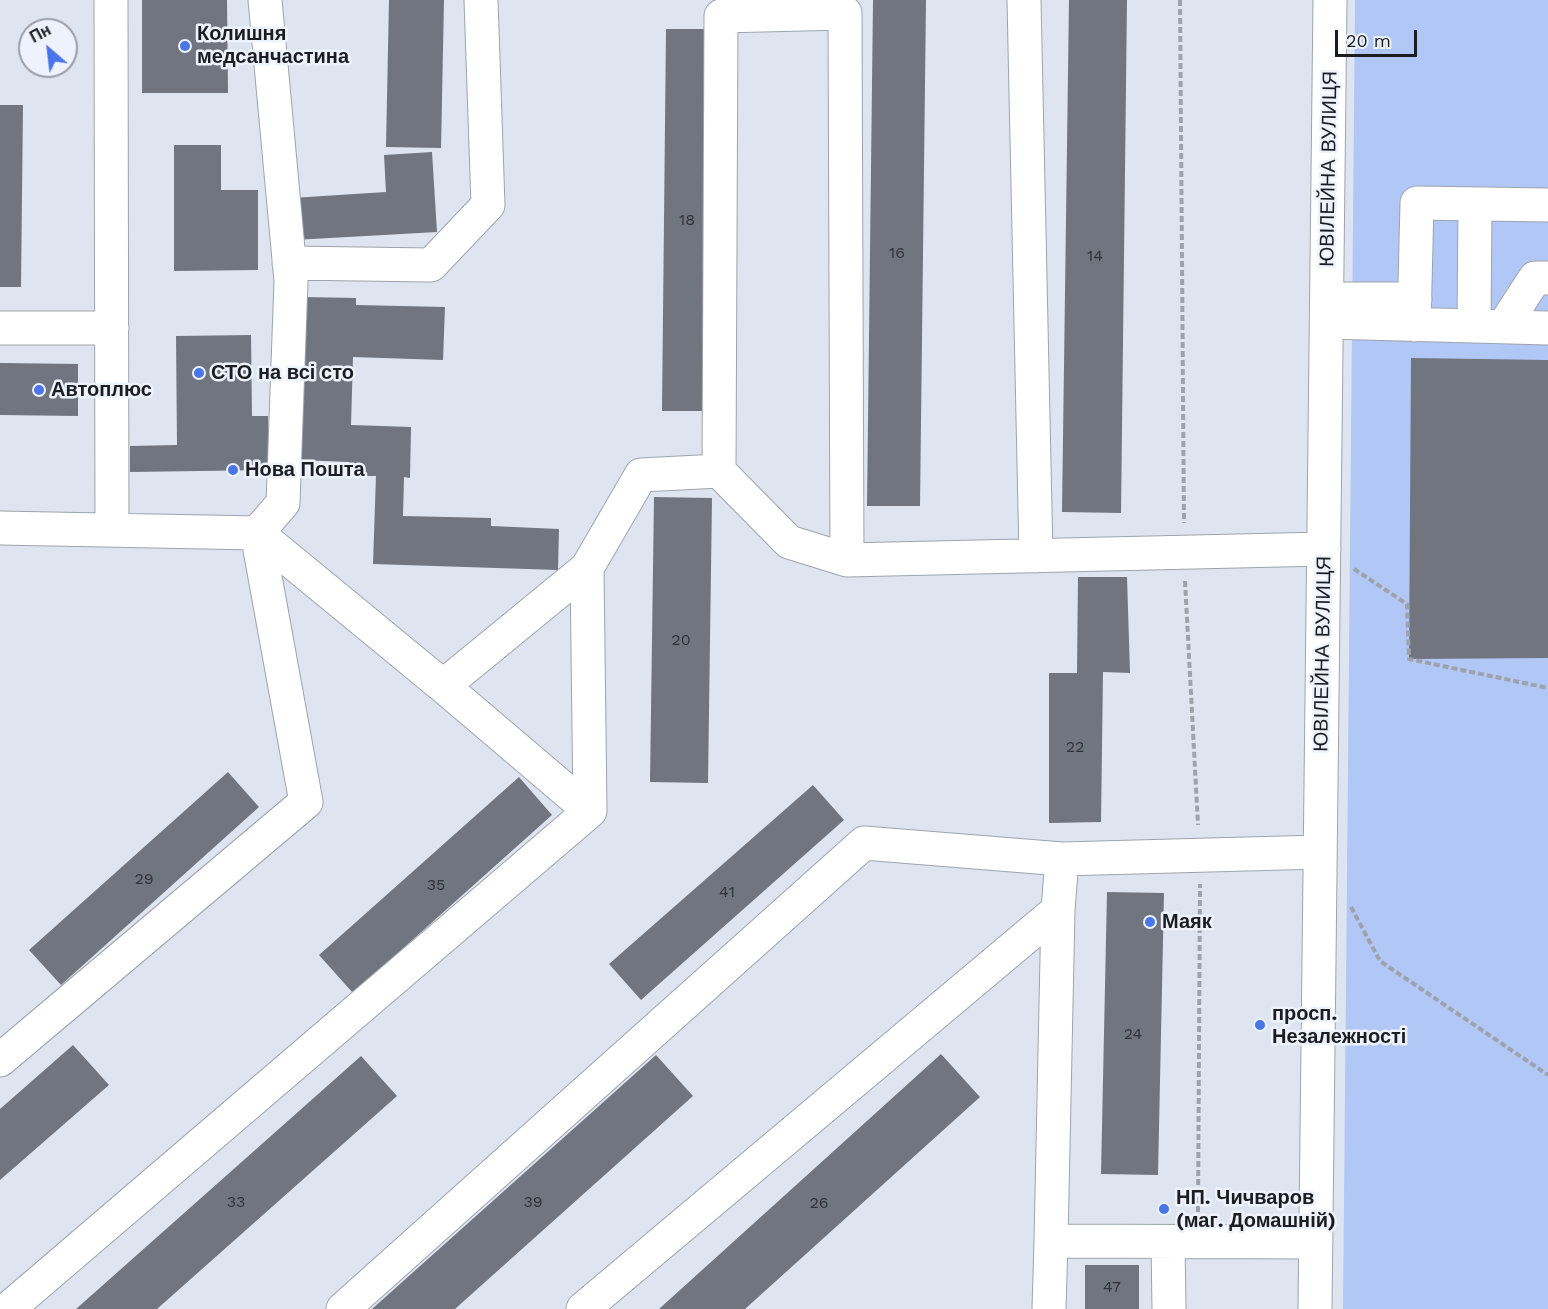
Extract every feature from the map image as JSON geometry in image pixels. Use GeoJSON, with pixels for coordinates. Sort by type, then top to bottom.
{"type":"FeatureCollection","features":[{"type":"Feature","properties":{"kind":"street"},"geometry":{"type":"LineString","coordinates":[[111,0],[112,530]]}},
{"type":"Feature","properties":{"kind":"street"},"geometry":{"type":"LineString","coordinates":[[257,533],[283,503],[289,263],[265,0]]}},
{"type":"Feature","properties":{"kind":"street"},"geometry":{"type":"LineString","coordinates":[[289,263],[431,265],[488,205],[481,0]]}},
{"type":"Feature","properties":{"kind":"street"},"geometry":{"type":"LineString","coordinates":[[1024,0],[1035,556]]}},
{"type":"Feature","properties":{"kind":"street","name":"ЮВІЛЕЙНА ВУЛИЦЯ"},"geometry":{"type":"LineString","coordinates":[[1316,1309],[1330,0]]}},
{"type":"Feature","properties":{"kind":"street"},"geometry":{"type":"LineString","coordinates":[[847,560],[845,6],[721,16],[718,471],[789,542],[847,560],[1324,549]]}},
{"type":"Feature","properties":{"kind":"street"},"geometry":{"type":"LineString","coordinates":[[1415,312],[1417,203],[1548,205]]}},
{"type":"Feature","properties":{"kind":"street"},"geometry":{"type":"LineString","coordinates":[[1474,326],[1476,204]]}},
{"type":"Feature","properties":{"kind":"street"},"geometry":{"type":"LineString","coordinates":[[1509,327],[1509,318],[1535,278],[1548,278]]}},
{"type":"Feature","properties":{"kind":"street"},"geometry":{"type":"LineString","coordinates":[[1327,310],[1415,312],[1474,326],[1548,328]]}},
{"type":"Feature","properties":{"kind":"street"},"geometry":{"type":"LineString","coordinates":[[0,328],[112,328]]}},
{"type":"Feature","properties":{"kind":"street"},"geometry":{"type":"LineString","coordinates":[[443,686],[587,568],[641,475],[718,471]]}},
{"type":"Feature","properties":{"kind":"street"},"geometry":{"type":"LineString","coordinates":[[0,528],[257,533],[590,811]]}},
{"type":"Feature","properties":{"kind":"street"},"geometry":{"type":"LineString","coordinates":[[0,1060],[306,802],[257,533]]}},
{"type":"Feature","properties":{"kind":"street"},"geometry":{"type":"LineString","coordinates":[[587,568],[590,811]]}},
{"type":"Feature","properties":{"kind":"street"},"geometry":{"type":"LineString","coordinates":[[8,1309],[590,811]]}},
{"type":"Feature","properties":{"kind":"street"},"geometry":{"type":"LineString","coordinates":[[343,1309],[864,843],[1062,859],[1320,852]]}},
{"type":"Feature","properties":{"kind":"street"},"geometry":{"type":"LineString","coordinates":[[1049,1309],[1058,910],[1062,859]]}},
{"type":"Feature","properties":{"kind":"street"},"geometry":{"type":"LineString","coordinates":[[583,1309],[1058,910]]}},
{"type":"Feature","properties":{"kind":"street"},"geometry":{"type":"LineString","coordinates":[[1051,1241],[1316,1242]]}},
{"type":"Feature","properties":{"kind":"street"},"geometry":{"type":"LineString","coordinates":[[1169,1309],[1183,1242]]}},
{"type":"Feature","properties":{"kind":"path"},"geometry":{"type":"LineString","coordinates":[[1180,0],[1184,552],[1200,855],[1183,1242]]}},
{"type":"Feature","properties":{"kind":"path"},"geometry":{"type":"LineString","coordinates":[[1324,549],[1407,604],[1409,659],[1548,688]]}},
{"type":"Feature","properties":{"kind":"path"},"geometry":{"type":"LineString","coordinates":[[1347,901],[1380,961],[1548,1075]]}},
{"type":"Feature","properties":{"kind":"shaded area"},"geometry":{"type":"Polygon","coordinates":[[[1355,0],[1548,0],[1548,1309],[1343,1309],[1355,0]]]}},
{"type":"Feature","properties":{"kind":"building","name":"Колишня медсанчастина"},"geometry":{"type":"Polygon","coordinates":[[[142,0],[227,0],[228,93],[142,93],[142,0]]]}},
{"type":"Feature","properties":{"kind":"building"},"geometry":{"type":"Polygon","coordinates":[[[389,0],[444,0],[441,148],[386,147],[389,0]]]}},
{"type":"Feature","properties":{"kind":"building"},"geometry":{"type":"Polygon","coordinates":[[[873,0],[926,0],[920,506],[867,506],[873,0]]]}},
{"type":"Feature","properties":{"kind":"building"},"geometry":{"type":"Polygon","coordinates":[[[1069,0],[1127,0],[1121,513],[1062,512],[1069,0]]]}},
{"type":"Feature","properties":{"kind":"building"},"geometry":{"type":"Polygon","coordinates":[[[666,29],[713,29],[708,411],[662,411],[666,29]]]}},
{"type":"Feature","properties":{"kind":"building"},"geometry":{"type":"Polygon","coordinates":[[[0,105],[23,105],[21,287],[0,287],[0,105]]]}},
{"type":"Feature","properties":{"kind":"building"},"geometry":{"type":"Polygon","coordinates":[[[174,145],[221,145],[221,190],[258,190],[258,270],[174,271],[174,145]]]}},
{"type":"Feature","properties":{"kind":"building"},"geometry":{"type":"Polygon","coordinates":[[[432,152],[437,232],[294,240],[292,198],[386,192],[384,155],[432,152]]]}},
{"type":"Feature","properties":{"kind":"building"},"geometry":{"type":"Polygon","coordinates":[[[303,297],[356,298],[356,305],[445,307],[443,360],[353,357],[351,425],[411,427],[410,478],[404,477],[403,516],[491,518],[491,526],[559,529],[558,570],[373,564],[376,476],[349,476],[349,462],[298,460],[303,297]]]}},
{"type":"Feature","properties":{"kind":"building"},"geometry":{"type":"Polygon","coordinates":[[[251,335],[252,416],[268,416],[269,470],[130,472],[130,446],[177,445],[176,336],[251,335]]]}},
{"type":"Feature","properties":{"kind":"building"},"geometry":{"type":"Polygon","coordinates":[[[1411,358],[1548,360],[1548,658],[1409,659],[1411,358]]]}},
{"type":"Feature","properties":{"kind":"building","name":"Автоплюс"},"geometry":{"type":"Polygon","coordinates":[[[0,363],[78,364],[78,416],[0,415],[0,363]]]}},
{"type":"Feature","properties":{"kind":"building"},"geometry":{"type":"Polygon","coordinates":[[[654,497],[712,498],[708,783],[650,782],[654,497]]]}},
{"type":"Feature","properties":{"kind":"building"},"geometry":{"type":"Polygon","coordinates":[[[1078,577],[1127,577],[1130,673],[1103,672],[1101,822],[1049,823],[1049,673],[1077,673],[1078,577]]]}},
{"type":"Feature","properties":{"kind":"building"},"geometry":{"type":"Polygon","coordinates":[[[228,772],[259,807],[61,985],[29,950],[228,772]]]}},
{"type":"Feature","properties":{"kind":"building"},"geometry":{"type":"Polygon","coordinates":[[[519,777],[552,815],[353,993],[319,955],[519,777]]]}},
{"type":"Feature","properties":{"kind":"building"},"geometry":{"type":"Polygon","coordinates":[[[813,785],[844,820],[641,1000],[609,964],[813,785]]]}},
{"type":"Feature","properties":{"kind":"building"},"geometry":{"type":"Polygon","coordinates":[[[1107,892],[1164,893],[1158,1175],[1101,1174],[1107,892]]]}},
{"type":"Feature","properties":{"kind":"building"},"geometry":{"type":"Polygon","coordinates":[[[73,1045],[109,1085],[0,1180],[0,1109],[73,1045]]]}},
{"type":"Feature","properties":{"kind":"building"},"geometry":{"type":"Polygon","coordinates":[[[941,1054],[980,1097],[745,1309],[659,1309],[941,1054]]]}},
{"type":"Feature","properties":{"kind":"building"},"geometry":{"type":"Polygon","coordinates":[[[656,1055],[693,1096],[455,1309],[372,1309],[656,1055]]]}},
{"type":"Feature","properties":{"kind":"building"},"geometry":{"type":"Polygon","coordinates":[[[361,1056],[397,1096],[157,1309],[76,1309],[361,1056]]]}},
{"type":"Feature","properties":{"kind":"building"},"geometry":{"type":"Polygon","coordinates":[[[1085,1265],[1139,1265],[1139,1309],[1085,1309],[1085,1265]]]}},
{"type":"Feature","properties":{"kind":"place","name":"Колишня медсанчастина"},"geometry":{"type":"Point","coordinates":[185,46]}},
{"type":"Feature","properties":{"kind":"place","name":"СТО на всі сто"},"geometry":{"type":"Point","coordinates":[199,373]}},
{"type":"Feature","properties":{"kind":"place","name":"Автоплюс"},"geometry":{"type":"Point","coordinates":[39,390]}},
{"type":"Feature","properties":{"kind":"place","name":"Нова Пошта"},"geometry":{"type":"Point","coordinates":[233,470]}},
{"type":"Feature","properties":{"kind":"place","name":"Маяк"},"geometry":{"type":"Point","coordinates":[1150,922]}},
{"type":"Feature","properties":{"kind":"place","name":"просп. Незалежності"},"geometry":{"type":"Point","coordinates":[1260,1025]}},
{"type":"Feature","properties":{"kind":"place","name":"НП. Чичваров (маг. Домашній)"},"geometry":{"type":"Point","coordinates":[1164,1209]}}]}
